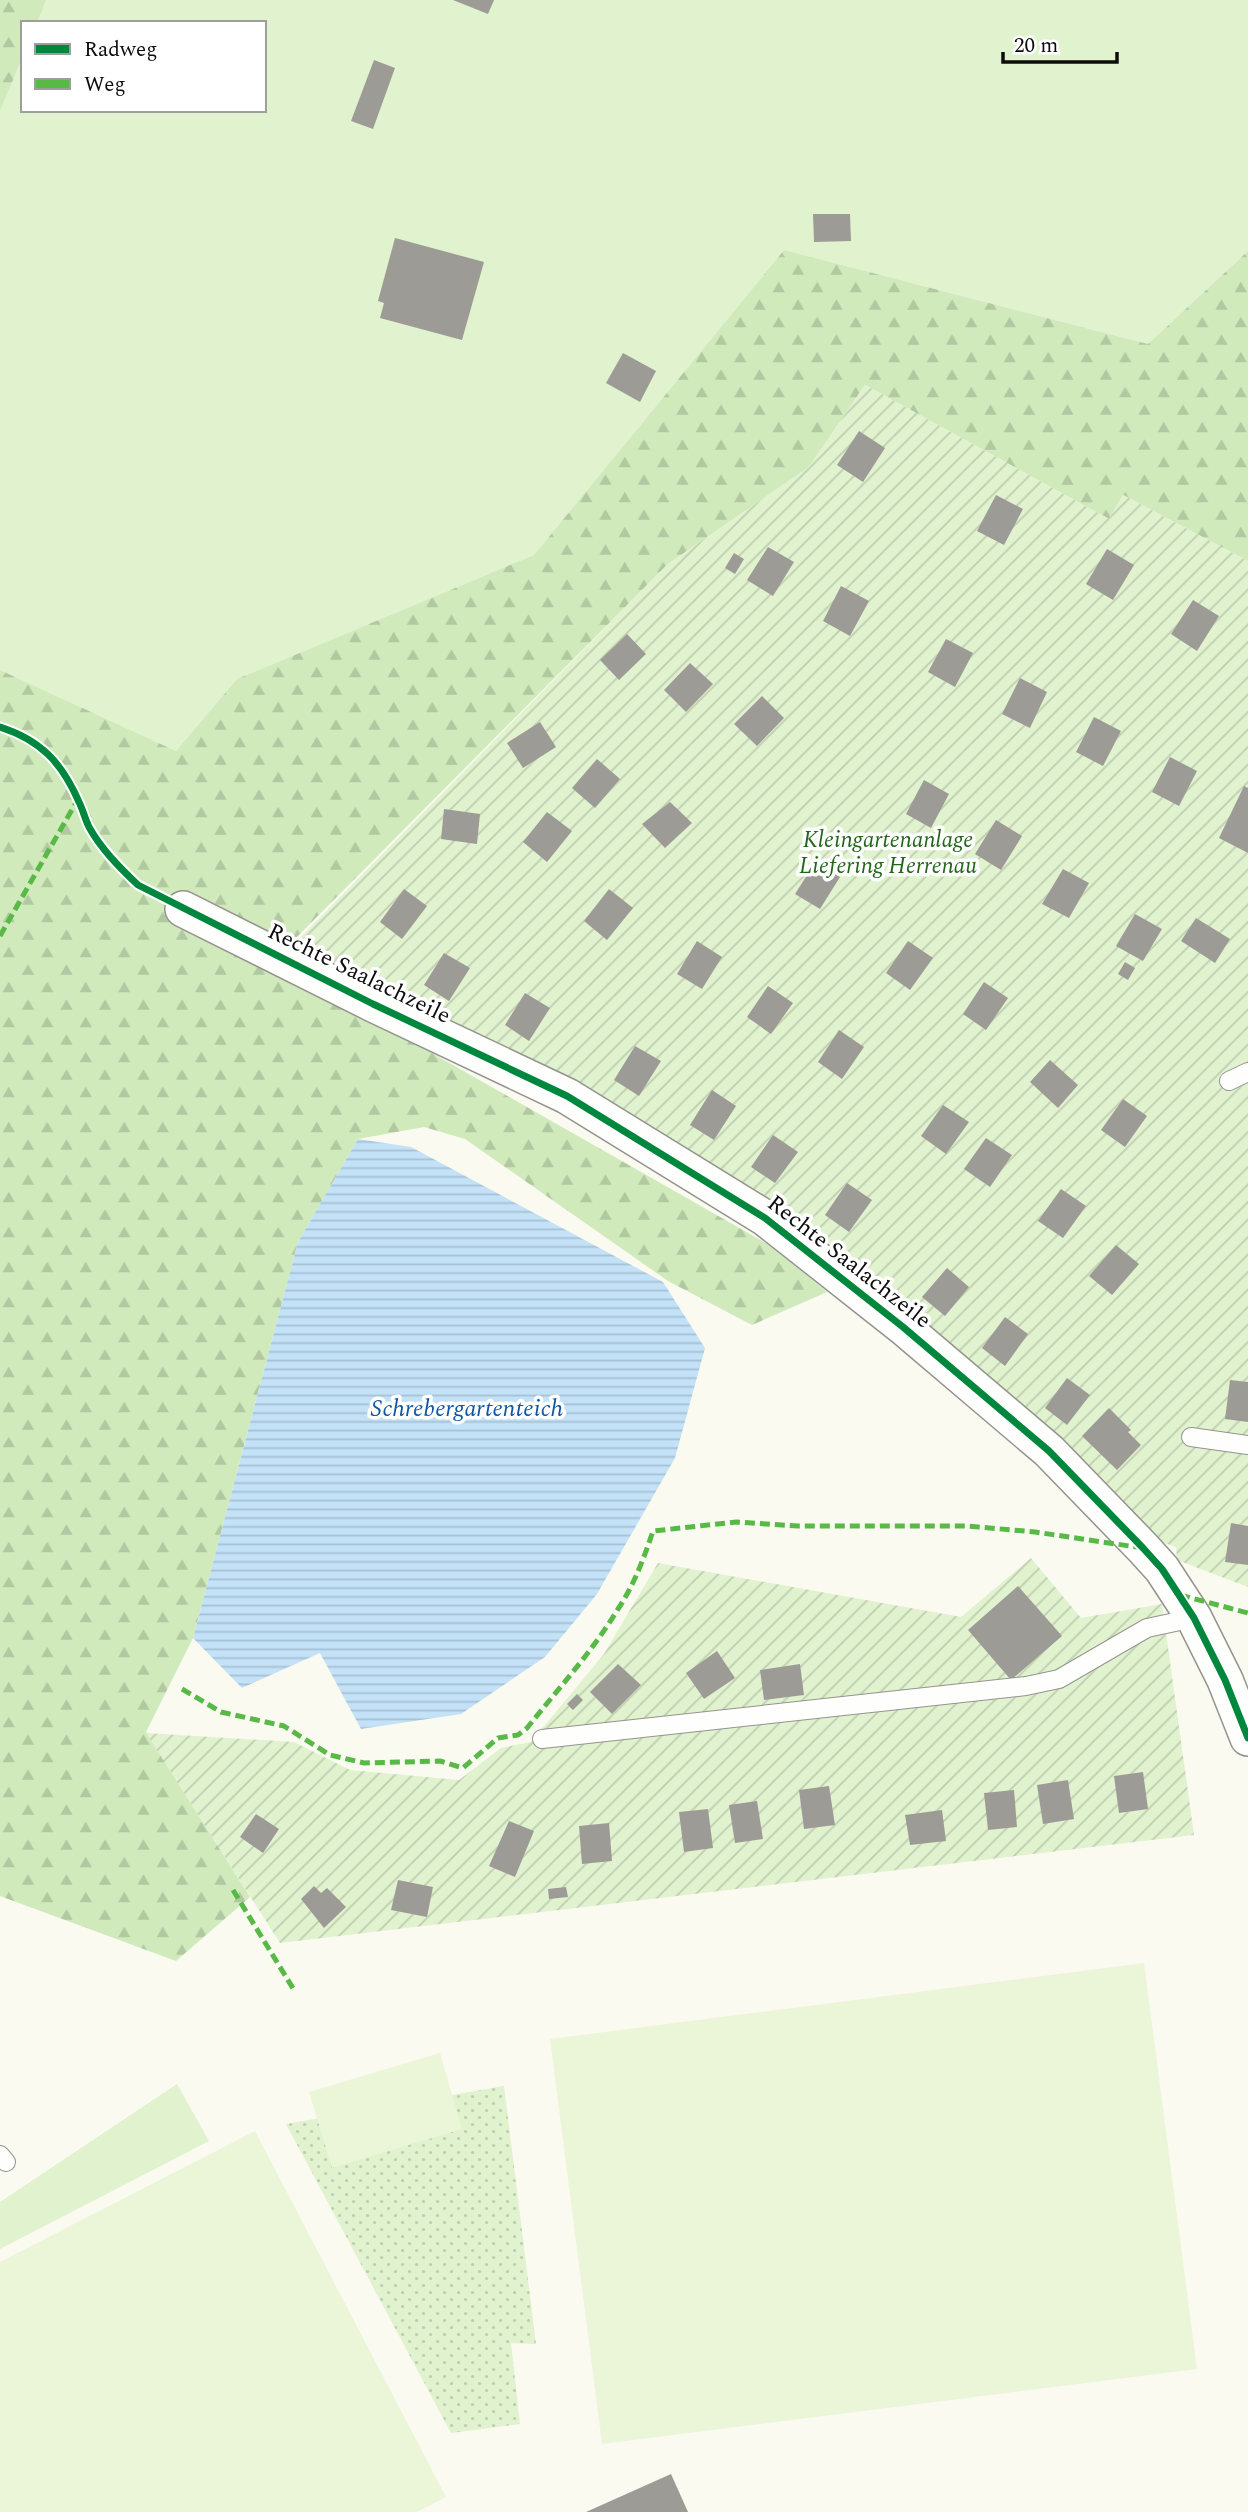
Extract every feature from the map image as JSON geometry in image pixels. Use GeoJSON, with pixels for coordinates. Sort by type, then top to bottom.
{"type":"FeatureCollection","features":[{"type":"Feature","properties":{"kind":"street","name":"Rechte Saalachzeile"},"geometry":{"type":"LineString","coordinates":[[183,909],[373,1004],[567,1096],[765,1218],[903,1327],[1049,1451],[1162,1569],[1194,1618],[1225,1680],[1248,1738]]}},
{"type":"Feature","properties":{"kind":"lane"},"geometry":{"type":"LineString","coordinates":[[1229,1081],[1248,1072]]}},
{"type":"Feature","properties":{"kind":"lane"},"geometry":{"type":"LineString","coordinates":[[1191,1437],[1248,1445]]}},
{"type":"Feature","properties":{"kind":"lane"},"geometry":{"type":"LineString","coordinates":[[542,1739],[1027,1686],[1059,1679],[1147,1628],[1194,1618]]}},
{"type":"Feature","properties":{"kind":"green space"},"geometry":{"type":"Polygon","coordinates":[[[0,0],[46,0],[38,21],[21,21],[21,61],[0,111],[0,0]]]}},
{"type":"Feature","properties":{"kind":"green space"},"geometry":{"type":"Polygon","coordinates":[[[46,0],[1248,0],[1248,251],[1148,344],[784,250],[534,555],[237,679],[176,751],[0,670],[0,111],[21,61],[21,112],[266,112],[266,21],[38,21],[46,0]]]}},
{"type":"Feature","properties":{"kind":"green space"},"geometry":{"type":"Polygon","coordinates":[[[784,250],[1148,344],[1248,251],[1248,561],[1123,495],[1109,519],[865,385],[809,467],[668,564],[272,962],[771,1246],[827,1292],[752,1325],[668,1281],[465,1139],[424,1127],[358,1139],[298,1242],[193,1638],[146,1732],[250,1897],[176,1961],[0,1896],[0,670],[176,751],[237,679],[534,555],[784,250]]]}},
{"type":"Feature","properties":{"kind":"green space","name":"Kleingartenanlage Liefering Herrenau"},"geometry":{"type":"Polygon","coordinates":[[[865,385],[1109,519],[1123,495],[1248,561],[1248,1587],[1177,1560],[1176,1547],[1153,1539],[793,1221],[291,947],[668,564],[809,467],[865,385]]]}},
{"type":"Feature","properties":{"kind":"green space"},"geometry":{"type":"Polygon","coordinates":[[[1031,1558],[1081,1618],[1162,1604],[1194,1835],[280,1943],[146,1733],[294,1742],[350,1770],[459,1780],[501,1748],[531,1742],[604,1654],[658,1563],[961,1617],[1031,1558]]]}},
{"type":"Feature","properties":{"kind":"green space"},"geometry":{"type":"Polygon","coordinates":[[[1144,1963],[1197,2369],[602,2444],[550,2039],[1144,1963]]]}},
{"type":"Feature","properties":{"kind":"green space"},"geometry":{"type":"Polygon","coordinates":[[[440,2053],[462,2129],[332,2168],[309,2092],[440,2053]]]}},
{"type":"Feature","properties":{"kind":"green space"},"geometry":{"type":"Polygon","coordinates":[[[177,2084],[209,2141],[0,2249],[0,2202],[177,2084]]]}},
{"type":"Feature","properties":{"kind":"green space"},"geometry":{"type":"Polygon","coordinates":[[[504,2086],[536,2344],[511,2343],[520,2424],[451,2433],[286,2124],[504,2086]]]}},
{"type":"Feature","properties":{"kind":"green space"},"geometry":{"type":"Polygon","coordinates":[[[255,2131],[446,2497],[417,2512],[0,2512],[0,2262],[255,2131]]]}},
{"type":"Feature","properties":{"kind":"water","name":"Schrebergartenteich"},"geometry":{"type":"Polygon","coordinates":[[[358,1139],[411,1147],[663,1282],[705,1348],[675,1458],[597,1594],[545,1657],[461,1714],[361,1729],[320,1653],[242,1688],[193,1638],[298,1242],[358,1139]]]}},
{"type":"Feature","properties":{"kind":"building"},"geometry":{"type":"Polygon","coordinates":[[[453,0],[494,0],[488,14],[453,0]]]}},
{"type":"Feature","properties":{"kind":"building"},"geometry":{"type":"Polygon","coordinates":[[[374,60],[395,68],[373,129],[351,121],[374,60]]]}},
{"type":"Feature","properties":{"kind":"building"},"geometry":{"type":"Polygon","coordinates":[[[813,214],[850,214],[851,241],[814,242],[813,214]]]}},
{"type":"Feature","properties":{"kind":"building"},"geometry":{"type":"Polygon","coordinates":[[[395,238],[484,262],[462,340],[380,318],[384,303],[378,301],[395,238]]]}},
{"type":"Feature","properties":{"kind":"building"},"geometry":{"type":"Polygon","coordinates":[[[623,353],[656,371],[640,402],[606,383],[623,353]]]}},
{"type":"Feature","properties":{"kind":"building"},"geometry":{"type":"Polygon","coordinates":[[[859,431],[885,448],[863,482],[837,465],[859,431]]]}},
{"type":"Feature","properties":{"kind":"building"},"geometry":{"type":"Polygon","coordinates":[[[996,495],[1023,509],[1004,545],[977,531],[996,495]]]}},
{"type":"Feature","properties":{"kind":"building"},"geometry":{"type":"Polygon","coordinates":[[[768,547],[794,562],[773,596],[747,580],[768,547]]]}},
{"type":"Feature","properties":{"kind":"building"},"geometry":{"type":"Polygon","coordinates":[[[1107,549],[1134,565],[1113,600],[1086,584],[1107,549]]]}},
{"type":"Feature","properties":{"kind":"building"},"geometry":{"type":"Polygon","coordinates":[[[734,553],[744,559],[735,574],[725,568],[734,553]]]}},
{"type":"Feature","properties":{"kind":"building"},"geometry":{"type":"Polygon","coordinates":[[[841,586],[869,601],[850,636],[823,621],[841,586]]]}},
{"type":"Feature","properties":{"kind":"building"},"geometry":{"type":"Polygon","coordinates":[[[1193,600],[1219,616],[1197,651],[1171,634],[1193,600]]]}},
{"type":"Feature","properties":{"kind":"building"},"geometry":{"type":"Polygon","coordinates":[[[627,634],[646,654],[619,680],[600,660],[627,634]]]}},
{"type":"Feature","properties":{"kind":"building"},"geometry":{"type":"Polygon","coordinates":[[[946,639],[973,653],[955,687],[928,672],[946,639]]]}},
{"type":"Feature","properties":{"kind":"building"},"geometry":{"type":"Polygon","coordinates":[[[690,663],[713,684],[686,712],[664,690],[690,663]]]}},
{"type":"Feature","properties":{"kind":"building"},"geometry":{"type":"Polygon","coordinates":[[[1020,678],[1047,692],[1030,728],[1002,714],[1020,678]]]}},
{"type":"Feature","properties":{"kind":"building"},"geometry":{"type":"Polygon","coordinates":[[[762,696],[784,718],[757,746],[734,724],[762,696]]]}},
{"type":"Feature","properties":{"kind":"building"},"geometry":{"type":"Polygon","coordinates":[[[1094,717],[1121,731],[1103,766],[1076,752],[1094,717]]]}},
{"type":"Feature","properties":{"kind":"building"},"geometry":{"type":"Polygon","coordinates":[[[540,722],[556,747],[523,768],[507,743],[540,722]]]}},
{"type":"Feature","properties":{"kind":"building"},"geometry":{"type":"Polygon","coordinates":[[[1170,757],[1197,771],[1179,806],[1152,792],[1170,757]]]}},
{"type":"Feature","properties":{"kind":"building"},"geometry":{"type":"Polygon","coordinates":[[[597,759],[620,779],[595,808],[572,788],[597,759]]]}},
{"type":"Feature","properties":{"kind":"building"},"geometry":{"type":"Polygon","coordinates":[[[924,780],[949,794],[931,828],[906,814],[924,780]]]}},
{"type":"Feature","properties":{"kind":"building"},"geometry":{"type":"Polygon","coordinates":[[[1244,786],[1248,788],[1248,853],[1219,838],[1244,786]]]}},
{"type":"Feature","properties":{"kind":"building"},"geometry":{"type":"Polygon","coordinates":[[[670,802],[692,823],[665,848],[642,824],[670,802]]]}},
{"type":"Feature","properties":{"kind":"building"},"geometry":{"type":"Polygon","coordinates":[[[444,809],[480,814],[477,844],[441,839],[444,809]]]}},
{"type":"Feature","properties":{"kind":"building"},"geometry":{"type":"Polygon","coordinates":[[[547,812],[572,831],[547,862],[523,842],[547,812]]]}},
{"type":"Feature","properties":{"kind":"building"},"geometry":{"type":"Polygon","coordinates":[[[996,820],[1022,836],[1001,870],[975,854],[996,820]]]}},
{"type":"Feature","properties":{"kind":"building"},"geometry":{"type":"Polygon","coordinates":[[[816,861],[840,877],[820,909],[795,894],[816,861]]]}},
{"type":"Feature","properties":{"kind":"building"},"geometry":{"type":"Polygon","coordinates":[[[1063,869],[1089,883],[1069,918],[1042,904],[1063,869]]]}},
{"type":"Feature","properties":{"kind":"building"},"geometry":{"type":"Polygon","coordinates":[[[404,889],[427,906],[402,939],[380,922],[404,889]]]}},
{"type":"Feature","properties":{"kind":"building"},"geometry":{"type":"Polygon","coordinates":[[[609,889],[633,908],[607,940],[584,921],[609,889]]]}},
{"type":"Feature","properties":{"kind":"building"},"geometry":{"type":"Polygon","coordinates":[[[1135,914],[1162,929],[1143,961],[1116,946],[1135,914]]]}},
{"type":"Feature","properties":{"kind":"building"},"geometry":{"type":"Polygon","coordinates":[[[1196,918],[1230,939],[1215,963],[1181,941],[1196,918]]]}},
{"type":"Feature","properties":{"kind":"building"},"geometry":{"type":"Polygon","coordinates":[[[697,941],[722,957],[702,989],[677,974],[697,941]]]}},
{"type":"Feature","properties":{"kind":"building"},"geometry":{"type":"Polygon","coordinates":[[[908,941],[933,958],[910,990],[886,973],[908,941]]]}},
{"type":"Feature","properties":{"kind":"building"},"geometry":{"type":"Polygon","coordinates":[[[444,953],[470,968],[449,1001],[424,985],[444,953]]]}},
{"type":"Feature","properties":{"kind":"building"},"geometry":{"type":"Polygon","coordinates":[[[1125,962],[1135,968],[1128,980],[1118,974],[1125,962]]]}},
{"type":"Feature","properties":{"kind":"building"},"geometry":{"type":"Polygon","coordinates":[[[984,982],[1008,998],[986,1030],[963,1014],[984,982]]]}},
{"type":"Feature","properties":{"kind":"building"},"geometry":{"type":"Polygon","coordinates":[[[768,986],[793,1003],[771,1034],[747,1017],[768,986]]]}},
{"type":"Feature","properties":{"kind":"building"},"geometry":{"type":"Polygon","coordinates":[[[525,993],[550,1008],[529,1041],[505,1025],[525,993]]]}},
{"type":"Feature","properties":{"kind":"building"},"geometry":{"type":"Polygon","coordinates":[[[839,1030],[864,1047],[842,1079],[818,1062],[839,1030]]]}},
{"type":"Feature","properties":{"kind":"building"},"geometry":{"type":"Polygon","coordinates":[[[635,1046],[661,1061],[639,1096],[614,1080],[635,1046]]]}},
{"type":"Feature","properties":{"kind":"building"},"geometry":{"type":"Polygon","coordinates":[[[1050,1060],[1078,1085],[1058,1108],[1030,1082],[1050,1060]]]}},
{"type":"Feature","properties":{"kind":"building"},"geometry":{"type":"Polygon","coordinates":[[[712,1090],[736,1106],[714,1140],[690,1125],[712,1090]]]}},
{"type":"Feature","properties":{"kind":"building"},"geometry":{"type":"Polygon","coordinates":[[[1123,1099],[1147,1116],[1125,1147],[1101,1130],[1123,1099]]]}},
{"type":"Feature","properties":{"kind":"building"},"geometry":{"type":"Polygon","coordinates":[[[943,1105],[969,1122],[946,1154],[921,1136],[943,1105]]]}},
{"type":"Feature","properties":{"kind":"building"},"geometry":{"type":"Polygon","coordinates":[[[773,1135],[798,1152],[775,1183],[751,1167],[773,1135]]]}},
{"type":"Feature","properties":{"kind":"building"},"geometry":{"type":"Polygon","coordinates":[[[986,1138],[1012,1155],[990,1187],[964,1169],[986,1138]]]}},
{"type":"Feature","properties":{"kind":"building"},"geometry":{"type":"Polygon","coordinates":[[[847,1183],[872,1200],[849,1232],[825,1215],[847,1183]]]}},
{"type":"Feature","properties":{"kind":"building"},"geometry":{"type":"Polygon","coordinates":[[[1061,1189],[1086,1206],[1063,1238],[1038,1221],[1061,1189]]]}},
{"type":"Feature","properties":{"kind":"building"},"geometry":{"type":"Polygon","coordinates":[[[1116,1245],[1139,1264],[1112,1295],[1089,1276],[1116,1245]]]}},
{"type":"Feature","properties":{"kind":"building"},"geometry":{"type":"Polygon","coordinates":[[[947,1268],[969,1287],[945,1316],[922,1297],[947,1268]]]}},
{"type":"Feature","properties":{"kind":"building"},"geometry":{"type":"Polygon","coordinates":[[[1005,1317],[1028,1334],[1005,1366],[982,1348],[1005,1317]]]}},
{"type":"Feature","properties":{"kind":"building"},"geometry":{"type":"Polygon","coordinates":[[[1067,1378],[1090,1395],[1067,1425],[1045,1408],[1067,1378]]]}},
{"type":"Feature","properties":{"kind":"building"},"geometry":{"type":"Polygon","coordinates":[[[1230,1380],[1248,1382],[1248,1422],[1225,1419],[1230,1380]]]}},
{"type":"Feature","properties":{"kind":"building"},"geometry":{"type":"Polygon","coordinates":[[[1109,1408],[1131,1430],[1128,1432],[1141,1445],[1117,1470],[1082,1436],[1109,1408]]]}},
{"type":"Feature","properties":{"kind":"building"},"geometry":{"type":"Polygon","coordinates":[[[1231,1523],[1248,1526],[1248,1565],[1225,1562],[1231,1523]]]}},
{"type":"Feature","properties":{"kind":"building"},"geometry":{"type":"Polygon","coordinates":[[[1018,1586],[1062,1636],[1011,1680],[968,1630],[1018,1586]]]}},
{"type":"Feature","properties":{"kind":"building"},"geometry":{"type":"Polygon","coordinates":[[[717,1651],[735,1678],[704,1699],[686,1673],[717,1651]]]}},
{"type":"Feature","properties":{"kind":"building"},"geometry":{"type":"Polygon","coordinates":[[[618,1664],[641,1685],[612,1714],[590,1692],[618,1664]]]}},
{"type":"Feature","properties":{"kind":"building"},"geometry":{"type":"Polygon","coordinates":[[[800,1664],[804,1695],[764,1700],[760,1670],[800,1664]]]}},
{"type":"Feature","properties":{"kind":"building"},"geometry":{"type":"Polygon","coordinates":[[[577,1694],[583,1700],[573,1710],[567,1704],[577,1694]]]}},
{"type":"Feature","properties":{"kind":"building"},"geometry":{"type":"Polygon","coordinates":[[[1143,1772],[1148,1809],[1119,1813],[1114,1776],[1143,1772]]]}},
{"type":"Feature","properties":{"kind":"building"},"geometry":{"type":"Polygon","coordinates":[[[1068,1780],[1074,1819],[1043,1824],[1037,1785],[1068,1780]]]}},
{"type":"Feature","properties":{"kind":"building"},"geometry":{"type":"Polygon","coordinates":[[[829,1786],[835,1825],[804,1829],[799,1790],[829,1786]]]}},
{"type":"Feature","properties":{"kind":"building"},"geometry":{"type":"Polygon","coordinates":[[[1014,1790],[1017,1827],[988,1830],[984,1793],[1014,1790]]]}},
{"type":"Feature","properties":{"kind":"building"},"geometry":{"type":"Polygon","coordinates":[[[757,1801],[763,1839],[735,1843],[729,1805],[757,1801]]]}},
{"type":"Feature","properties":{"kind":"building"},"geometry":{"type":"Polygon","coordinates":[[[708,1809],[713,1848],[684,1852],[679,1812],[708,1809]]]}},
{"type":"Feature","properties":{"kind":"building"},"geometry":{"type":"Polygon","coordinates":[[[942,1810],[946,1841],[910,1845],[905,1815],[942,1810]]]}},
{"type":"Feature","properties":{"kind":"building"},"geometry":{"type":"Polygon","coordinates":[[[256,1814],[279,1829],[263,1853],[240,1837],[256,1814]]]}},
{"type":"Feature","properties":{"kind":"building"},"geometry":{"type":"Polygon","coordinates":[[[509,1821],[534,1831],[515,1877],[489,1866],[509,1821]]]}},
{"type":"Feature","properties":{"kind":"building"},"geometry":{"type":"Polygon","coordinates":[[[609,1823],[612,1861],[582,1864],[579,1826],[609,1823]]]}},
{"type":"Feature","properties":{"kind":"building"},"geometry":{"type":"Polygon","coordinates":[[[398,1880],[433,1887],[427,1917],[391,1910],[398,1880]]]}},
{"type":"Feature","properties":{"kind":"building"},"geometry":{"type":"Polygon","coordinates":[[[314,1886],[321,1893],[327,1888],[346,1907],[324,1928],[301,1899],[314,1886]]]}},
{"type":"Feature","properties":{"kind":"building"},"geometry":{"type":"Polygon","coordinates":[[[566,1887],[568,1897],[549,1899],[548,1889],[566,1887]]]}},
{"type":"Feature","properties":{"kind":"building"},"geometry":{"type":"Polygon","coordinates":[[[671,2474],[688,2512],[586,2512],[671,2474]]]}},
{"type":"Feature","properties":{"kind":"marked path"},"geometry":{"type":"LineString","coordinates":[[0,936],[78,799]]}},
{"type":"Feature","properties":{"kind":"marked path"},"geometry":{"type":"LineString","coordinates":[[182,1689],[221,1712],[284,1726],[330,1755],[364,1763],[440,1761],[463,1768],[498,1738],[518,1735],[527,1728],[574,1670],[624,1600],[653,1531],[736,1522],[798,1526],[967,1526],[1035,1532],[1143,1548]]}},
{"type":"Feature","properties":{"kind":"marked path"},"geometry":{"type":"LineString","coordinates":[[1180,1595],[1248,1613]]}},
{"type":"Feature","properties":{"kind":"marked path"},"geometry":{"type":"LineString","coordinates":[[233,1890],[294,1990]]}},
{"type":"Feature","properties":{"kind":"cycle path"},"geometry":{"type":"LineString","coordinates":[[0,727],[39,746],[57,765],[72,788],[94,835],[111,858],[138,885],[373,1004],[567,1096],[765,1218],[903,1327],[1049,1451],[1162,1569],[1194,1618],[1225,1680],[1248,1738]]}}]}
